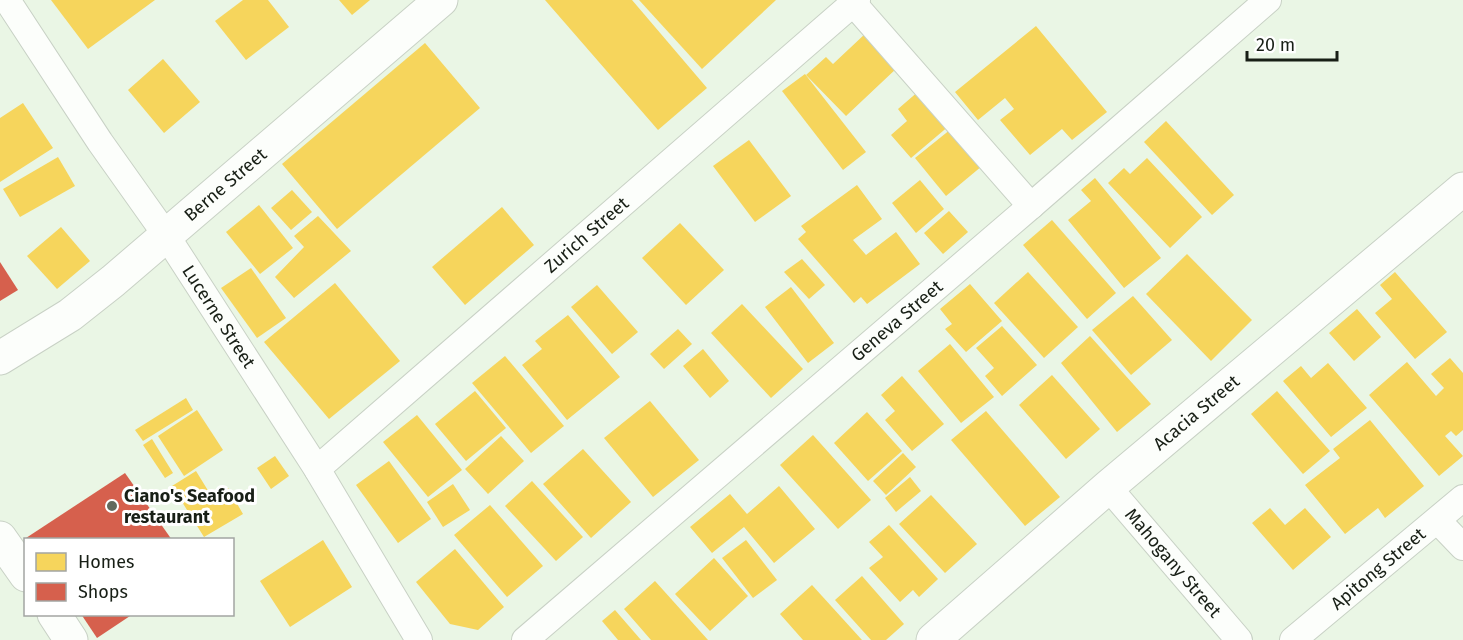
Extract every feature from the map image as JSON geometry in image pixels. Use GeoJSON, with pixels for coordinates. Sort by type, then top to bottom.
{"type":"FeatureCollection","features":[{"type":"Feature","properties":{"kind":"street","name":"Lucerne Street"},"geometry":{"type":"LineString","coordinates":[[7,0],[100,142],[166,235],[317,469],[419,640]]}},
{"type":"Feature","properties":{"kind":"street","name":"Berne Street"},"geometry":{"type":"LineString","coordinates":[[0,358],[69,315],[113,281],[441,0]]}},
{"type":"Feature","properties":{"kind":"street","name":"Geneva Street"},"geometry":{"type":"LineString","coordinates":[[525,640],[1268,0]]}},
{"type":"Feature","properties":{"kind":"street"},"geometry":{"type":"LineString","coordinates":[[855,2],[1031,206]]}},
{"type":"Feature","properties":{"kind":"street","name":"Zurich Street"},"geometry":{"type":"LineString","coordinates":[[317,469],[855,2]]}},
{"type":"Feature","properties":{"kind":"street","name":"Acacia Street"},"geometry":{"type":"LineString","coordinates":[[933,640],[1108,487],[1463,189]]}},
{"type":"Feature","properties":{"kind":"street","name":"Mahogany Street"},"geometry":{"type":"LineString","coordinates":[[1108,487],[1239,640]]}},
{"type":"Feature","properties":{"kind":"street","name":"Apitong Street"},"geometry":{"type":"LineString","coordinates":[[1293,640],[1463,498]]}},
{"type":"Feature","properties":{"kind":"street"},"geometry":{"type":"LineString","coordinates":[[1438,520],[1463,547]]}},
{"type":"Feature","properties":{"kind":"street"},"geometry":{"type":"LineString","coordinates":[[0,538],[24,572]]}},
{"type":"Feature","properties":{"kind":"street"},"geometry":{"type":"LineString","coordinates":[[55,616],[71,640]]}},
{"type":"Feature","properties":{"kind":"building: Homes"},"geometry":{"type":"Polygon","coordinates":[[[51,0],[155,0],[88,49],[51,0]]]}},
{"type":"Feature","properties":{"kind":"building: Homes"},"geometry":{"type":"Polygon","coordinates":[[[243,0],[268,0],[289,27],[246,60],[215,21],[243,0]]]}},
{"type":"Feature","properties":{"kind":"building: Homes"},"geometry":{"type":"Polygon","coordinates":[[[339,0],[370,0],[352,15],[339,0]]]}},
{"type":"Feature","properties":{"kind":"building: Homes"},"geometry":{"type":"Polygon","coordinates":[[[545,0],[632,0],[707,88],[658,130],[545,0]]]}},
{"type":"Feature","properties":{"kind":"building: Homes"},"geometry":{"type":"Polygon","coordinates":[[[639,0],[776,0],[702,69],[639,0]]]}},
{"type":"Feature","properties":{"kind":"building: Homes"},"geometry":{"type":"Polygon","coordinates":[[[1036,26],[1107,112],[1072,140],[1062,129],[1030,155],[1000,120],[1014,109],[1005,98],[978,120],[955,92],[1036,26]]]}},
{"type":"Feature","properties":{"kind":"building: Homes"},"geometry":{"type":"Polygon","coordinates":[[[866,33],[898,67],[846,116],[806,75],[826,57],[833,64],[866,33]]]}},
{"type":"Feature","properties":{"kind":"building: Homes"},"geometry":{"type":"Polygon","coordinates":[[[425,43],[480,108],[337,229],[282,164],[425,43]]]}},
{"type":"Feature","properties":{"kind":"building: Homes"},"geometry":{"type":"Polygon","coordinates":[[[163,59],[200,102],[164,133],[128,90],[163,59]]]}},
{"type":"Feature","properties":{"kind":"building: Homes"},"geometry":{"type":"Polygon","coordinates":[[[805,74],[866,152],[843,170],[782,91],[805,74]]]}},
{"type":"Feature","properties":{"kind":"building: Homes"},"geometry":{"type":"Polygon","coordinates":[[[920,90],[950,125],[911,158],[891,135],[907,121],[898,109],[920,90]]]}},
{"type":"Feature","properties":{"kind":"building: Homes"},"geometry":{"type":"Polygon","coordinates":[[[23,103],[53,148],[0,182],[0,118],[23,103]]]}},
{"type":"Feature","properties":{"kind":"building: Homes"},"geometry":{"type":"Polygon","coordinates":[[[1166,121],[1234,195],[1212,215],[1144,142],[1166,121]]]}},
{"type":"Feature","properties":{"kind":"building: Homes"},"geometry":{"type":"Polygon","coordinates":[[[951,129],[982,166],[946,196],[915,158],[951,129]]]}},
{"type":"Feature","properties":{"kind":"building: Homes"},"geometry":{"type":"Polygon","coordinates":[[[749,140],[791,196],[755,222],[713,166],[749,140]]]}},
{"type":"Feature","properties":{"kind":"building: Homes"},"geometry":{"type":"Polygon","coordinates":[[[58,157],[75,186],[20,217],[3,189],[58,157]]]}},
{"type":"Feature","properties":{"kind":"building: Homes"},"geometry":{"type":"Polygon","coordinates":[[[1147,158],[1202,217],[1170,248],[1108,183],[1124,168],[1130,174],[1147,158]]]}},
{"type":"Feature","properties":{"kind":"building: Homes"},"geometry":{"type":"Polygon","coordinates":[[[1095,178],[1161,258],[1124,288],[1068,220],[1091,201],[1081,190],[1095,178]]]}},
{"type":"Feature","properties":{"kind":"building: Homes"},"geometry":{"type":"Polygon","coordinates":[[[920,180],[944,209],[916,233],[892,203],[920,180]]]}},
{"type":"Feature","properties":{"kind":"building: Homes"},"geometry":{"type":"Polygon","coordinates":[[[857,185],[882,219],[853,240],[866,255],[896,232],[920,264],[867,304],[861,297],[854,303],[798,239],[806,232],[801,226],[857,185]]]}},
{"type":"Feature","properties":{"kind":"building: Homes"},"geometry":{"type":"Polygon","coordinates":[[[292,190],[312,212],[291,230],[271,208],[292,190]]]}},
{"type":"Feature","properties":{"kind":"building: Homes"},"geometry":{"type":"Polygon","coordinates":[[[259,205],[293,248],[260,274],[226,232],[259,205]]]}},
{"type":"Feature","properties":{"kind":"building: Homes"},"geometry":{"type":"Polygon","coordinates":[[[502,207],[534,245],[465,305],[432,267],[502,207]]]}},
{"type":"Feature","properties":{"kind":"building: Homes"},"geometry":{"type":"Polygon","coordinates":[[[949,211],[968,232],[943,254],[924,233],[949,211]]]}},
{"type":"Feature","properties":{"kind":"building: Homes"},"geometry":{"type":"Polygon","coordinates":[[[318,216],[351,251],[294,298],[275,277],[304,247],[294,236],[318,216]]]}},
{"type":"Feature","properties":{"kind":"building: Homes"},"geometry":{"type":"Polygon","coordinates":[[[1052,220],[1116,293],[1087,319],[1023,245],[1052,220]]]}},
{"type":"Feature","properties":{"kind":"building: Homes"},"geometry":{"type":"Polygon","coordinates":[[[680,223],[724,270],[686,305],[642,258],[680,223]]]}},
{"type":"Feature","properties":{"kind":"building: Homes"},"geometry":{"type":"Polygon","coordinates":[[[61,227],[90,261],[57,289],[27,256],[61,227]]]}},
{"type":"Feature","properties":{"kind":"building: Homes"},"geometry":{"type":"Polygon","coordinates":[[[1187,254],[1252,320],[1211,361],[1146,294],[1187,254]]]}},
{"type":"Feature","properties":{"kind":"building: Homes"},"geometry":{"type":"Polygon","coordinates":[[[802,259],[825,285],[809,299],[784,272],[802,259]]]}},
{"type":"Feature","properties":{"kind":"building: Homes"},"geometry":{"type":"Polygon","coordinates":[[[251,268],[286,318],[257,338],[221,288],[251,268]]]}},
{"type":"Feature","properties":{"kind":"building: Homes"},"geometry":{"type":"Polygon","coordinates":[[[1028,272],[1078,327],[1044,358],[994,303],[1028,272]]]}},
{"type":"Feature","properties":{"kind":"building: Homes"},"geometry":{"type":"Polygon","coordinates":[[[1395,272],[1447,332],[1415,359],[1375,313],[1392,299],[1380,285],[1395,272]]]}},
{"type":"Feature","properties":{"kind":"building: Homes"},"geometry":{"type":"Polygon","coordinates":[[[335,283],[400,361],[329,419],[264,342],[335,283]]]}},
{"type":"Feature","properties":{"kind":"building: Homes"},"geometry":{"type":"Polygon","coordinates":[[[970,284],[1002,321],[966,352],[945,329],[952,324],[940,309],[970,284]]]}},
{"type":"Feature","properties":{"kind":"building: Homes"},"geometry":{"type":"Polygon","coordinates":[[[597,285],[638,332],[612,354],[571,307],[597,285]]]}},
{"type":"Feature","properties":{"kind":"building: Homes"},"geometry":{"type":"Polygon","coordinates":[[[791,287],[834,343],[808,363],[765,307],[791,287]]]}},
{"type":"Feature","properties":{"kind":"building: Homes"},"geometry":{"type":"Polygon","coordinates":[[[1133,296],[1172,340],[1131,375],[1092,330],[1133,296]]]}},
{"type":"Feature","properties":{"kind":"building: Homes"},"geometry":{"type":"Polygon","coordinates":[[[742,304],[803,369],[771,398],[711,333],[742,304]]]}},
{"type":"Feature","properties":{"kind":"building: Homes"},"geometry":{"type":"Polygon","coordinates":[[[1357,309],[1381,337],[1354,361],[1329,333],[1357,309]]]}},
{"type":"Feature","properties":{"kind":"building: Homes"},"geometry":{"type":"Polygon","coordinates":[[[568,315],[620,377],[567,420],[522,365],[542,349],[535,341],[568,315]]]}},
{"type":"Feature","properties":{"kind":"building: Homes"},"geometry":{"type":"Polygon","coordinates":[[[1002,326],[1037,365],[1002,396],[985,376],[994,368],[976,348],[1002,326]]]}},
{"type":"Feature","properties":{"kind":"building: Homes"},"geometry":{"type":"Polygon","coordinates":[[[678,329],[692,344],[664,369],[650,354],[678,329]]]}},
{"type":"Feature","properties":{"kind":"building: Homes"},"geometry":{"type":"Polygon","coordinates":[[[1090,336],[1151,404],[1117,432],[1061,363],[1090,336]]]}},
{"type":"Feature","properties":{"kind":"building: Homes"},"geometry":{"type":"Polygon","coordinates":[[[950,344],[994,397],[961,423],[918,371],[950,344]]]}},
{"type":"Feature","properties":{"kind":"building: Homes"},"geometry":{"type":"Polygon","coordinates":[[[703,349],[729,381],[710,398],[683,366],[703,349]]]}},
{"type":"Feature","properties":{"kind":"building: Homes"},"geometry":{"type":"Polygon","coordinates":[[[505,356],[564,426],[531,453],[472,383],[505,356]]]}},
{"type":"Feature","properties":{"kind":"building: Homes"},"geometry":{"type":"Polygon","coordinates":[[[1450,358],[1463,373],[1463,430],[1456,436],[1451,431],[1445,436],[1463,456],[1439,476],[1369,395],[1407,362],[1436,396],[1444,388],[1431,374],[1450,358]]]}},
{"type":"Feature","properties":{"kind":"building: Homes"},"geometry":{"type":"Polygon","coordinates":[[[1328,363],[1367,408],[1331,437],[1283,381],[1301,366],[1311,378],[1328,363]]]}},
{"type":"Feature","properties":{"kind":"building: Homes"},"geometry":{"type":"Polygon","coordinates":[[[1052,375],[1100,429],[1066,459],[1019,405],[1052,375]]]}},
{"type":"Feature","properties":{"kind":"building: Homes"},"geometry":{"type":"Polygon","coordinates":[[[902,376],[944,424],[912,451],[885,420],[895,411],[881,395],[902,376]]]}},
{"type":"Feature","properties":{"kind":"building: Homes"},"geometry":{"type":"Polygon","coordinates":[[[475,391],[506,428],[466,461],[435,424],[475,391]]]}},
{"type":"Feature","properties":{"kind":"building: Homes"},"geometry":{"type":"Polygon","coordinates":[[[1277,391],[1330,451],[1303,474],[1251,414],[1277,391]]]}},
{"type":"Feature","properties":{"kind":"building: Homes"},"geometry":{"type":"Polygon","coordinates":[[[186,398],[193,410],[143,441],[135,430],[186,398]]]}},
{"type":"Feature","properties":{"kind":"building: Homes"},"geometry":{"type":"Polygon","coordinates":[[[650,401],[699,460],[653,497],[604,438],[650,401]]]}},
{"type":"Feature","properties":{"kind":"building: Homes"},"geometry":{"type":"Polygon","coordinates":[[[197,410],[223,450],[184,476],[158,436],[197,410]]]}},
{"type":"Feature","properties":{"kind":"building: Homes"},"geometry":{"type":"Polygon","coordinates":[[[986,411],[1060,497],[1025,526],[951,440],[986,411]]]}},
{"type":"Feature","properties":{"kind":"building: Homes"},"geometry":{"type":"Polygon","coordinates":[[[867,412],[902,451],[868,481],[834,443],[867,412]]]}},
{"type":"Feature","properties":{"kind":"building: Homes"},"geometry":{"type":"Polygon","coordinates":[[[417,415],[462,470],[428,497],[383,442],[417,415]]]}},
{"type":"Feature","properties":{"kind":"building: Homes"},"geometry":{"type":"Polygon","coordinates":[[[1370,420],[1424,486],[1385,518],[1378,508],[1345,534],[1305,485],[1340,458],[1333,449],[1370,420]]]}},
{"type":"Feature","properties":{"kind":"building: Homes"},"geometry":{"type":"Polygon","coordinates":[[[813,435],[871,500],[838,529],[780,465],[813,435]]]}},
{"type":"Feature","properties":{"kind":"building: Homes"},"geometry":{"type":"Polygon","coordinates":[[[501,436],[524,461],[488,494],[465,469],[501,436]]]}},
{"type":"Feature","properties":{"kind":"building: Homes"},"geometry":{"type":"Polygon","coordinates":[[[152,439],[173,473],[165,478],[143,445],[152,439]]]}},
{"type":"Feature","properties":{"kind":"building: Homes"},"geometry":{"type":"Polygon","coordinates":[[[583,449],[631,502],[591,538],[543,484],[583,449]]]}},
{"type":"Feature","properties":{"kind":"building: Homes"},"geometry":{"type":"Polygon","coordinates":[[[903,453],[916,467],[886,495],[873,481],[903,453]]]}},
{"type":"Feature","properties":{"kind":"building: Homes"},"geometry":{"type":"Polygon","coordinates":[[[275,456],[289,476],[271,489],[257,468],[275,456]]]}},
{"type":"Feature","properties":{"kind":"building: Homes"},"geometry":{"type":"Polygon","coordinates":[[[389,461],[431,519],[398,543],[356,485],[389,461]]]}},
{"type":"Feature","properties":{"kind":"building: Homes"},"geometry":{"type":"Polygon","coordinates":[[[196,471],[212,497],[228,488],[243,514],[204,537],[172,486],[196,471]]]}},
{"type":"Feature","properties":{"kind":"building: Homes"},"geometry":{"type":"Polygon","coordinates":[[[910,477],[921,491],[896,512],[885,498],[910,477]]]}},
{"type":"Feature","properties":{"kind":"building: Homes"},"geometry":{"type":"Polygon","coordinates":[[[532,481],[583,537],[556,561],[505,506],[532,481]]]}},
{"type":"Feature","properties":{"kind":"building: Homes"},"geometry":{"type":"Polygon","coordinates":[[[453,484],[470,510],[443,527],[427,502],[453,484]]]}},
{"type":"Feature","properties":{"kind":"building: Homes"},"geometry":{"type":"Polygon","coordinates":[[[779,486],[815,529],[774,563],[744,527],[712,553],[690,527],[730,494],[747,514],[779,486]]]}},
{"type":"Feature","properties":{"kind":"building: Homes"},"geometry":{"type":"Polygon","coordinates":[[[931,495],[977,544],[945,573],[899,524],[931,495]]]}},
{"type":"Feature","properties":{"kind":"building: Homes"},"geometry":{"type":"Polygon","coordinates":[[[490,505],[543,566],[507,597],[454,535],[490,505]]]}},
{"type":"Feature","properties":{"kind":"building: Homes"},"geometry":{"type":"Polygon","coordinates":[[[1270,508],[1285,525],[1305,508],[1331,537],[1293,570],[1252,523],[1270,508]]]}},
{"type":"Feature","properties":{"kind":"building: Homes"},"geometry":{"type":"Polygon","coordinates":[[[889,525],[938,579],[919,597],[913,590],[900,602],[869,568],[883,557],[869,542],[889,525]]]}},
{"type":"Feature","properties":{"kind":"building: Homes"},"geometry":{"type":"Polygon","coordinates":[[[323,540],[352,587],[290,627],[260,581],[323,540]]]}},
{"type":"Feature","properties":{"kind":"building: Homes"},"geometry":{"type":"Polygon","coordinates":[[[746,540],[777,580],[753,598],[722,558],[746,540]]]}},
{"type":"Feature","properties":{"kind":"building: Homes"},"geometry":{"type":"Polygon","coordinates":[[[455,549],[504,607],[478,630],[450,624],[416,582],[455,549]]]}},
{"type":"Feature","properties":{"kind":"building: Homes"},"geometry":{"type":"Polygon","coordinates":[[[714,558],[748,596],[710,631],[675,594],[714,558]]]}},
{"type":"Feature","properties":{"kind":"building: Homes"},"geometry":{"type":"Polygon","coordinates":[[[862,576],[904,624],[886,640],[871,640],[835,600],[862,576]]]}},
{"type":"Feature","properties":{"kind":"building: Homes"},"geometry":{"type":"Polygon","coordinates":[[[655,581],[708,640],[651,640],[624,609],[655,581]]]}},
{"type":"Feature","properties":{"kind":"building: Homes"},"geometry":{"type":"Polygon","coordinates":[[[812,585],[862,640],[803,640],[780,614],[812,585]]]}},
{"type":"Feature","properties":{"kind":"building: Homes"},"geometry":{"type":"Polygon","coordinates":[[[615,610],[641,640],[618,640],[602,621],[615,610]]]}},
{"type":"Feature","properties":{"kind":"building: Shops"},"geometry":{"type":"Polygon","coordinates":[[[0,262],[18,290],[0,301],[0,262]]]}},
{"type":"Feature","properties":{"kind":"building: Shops","name":"Ciano's Seafood restaurant"},"geometry":{"type":"Polygon","coordinates":[[[125,473],[171,538],[26,538],[125,473]]]}},
{"type":"Feature","properties":{"kind":"building: Shops"},"geometry":{"type":"Polygon","coordinates":[[[82,616],[130,616],[97,638],[82,616]]]}},
{"type":"Feature","properties":{"kind":"place","name":"Ciano's Seafood restaurant"},"geometry":{"type":"Point","coordinates":[112,506]}}]}
